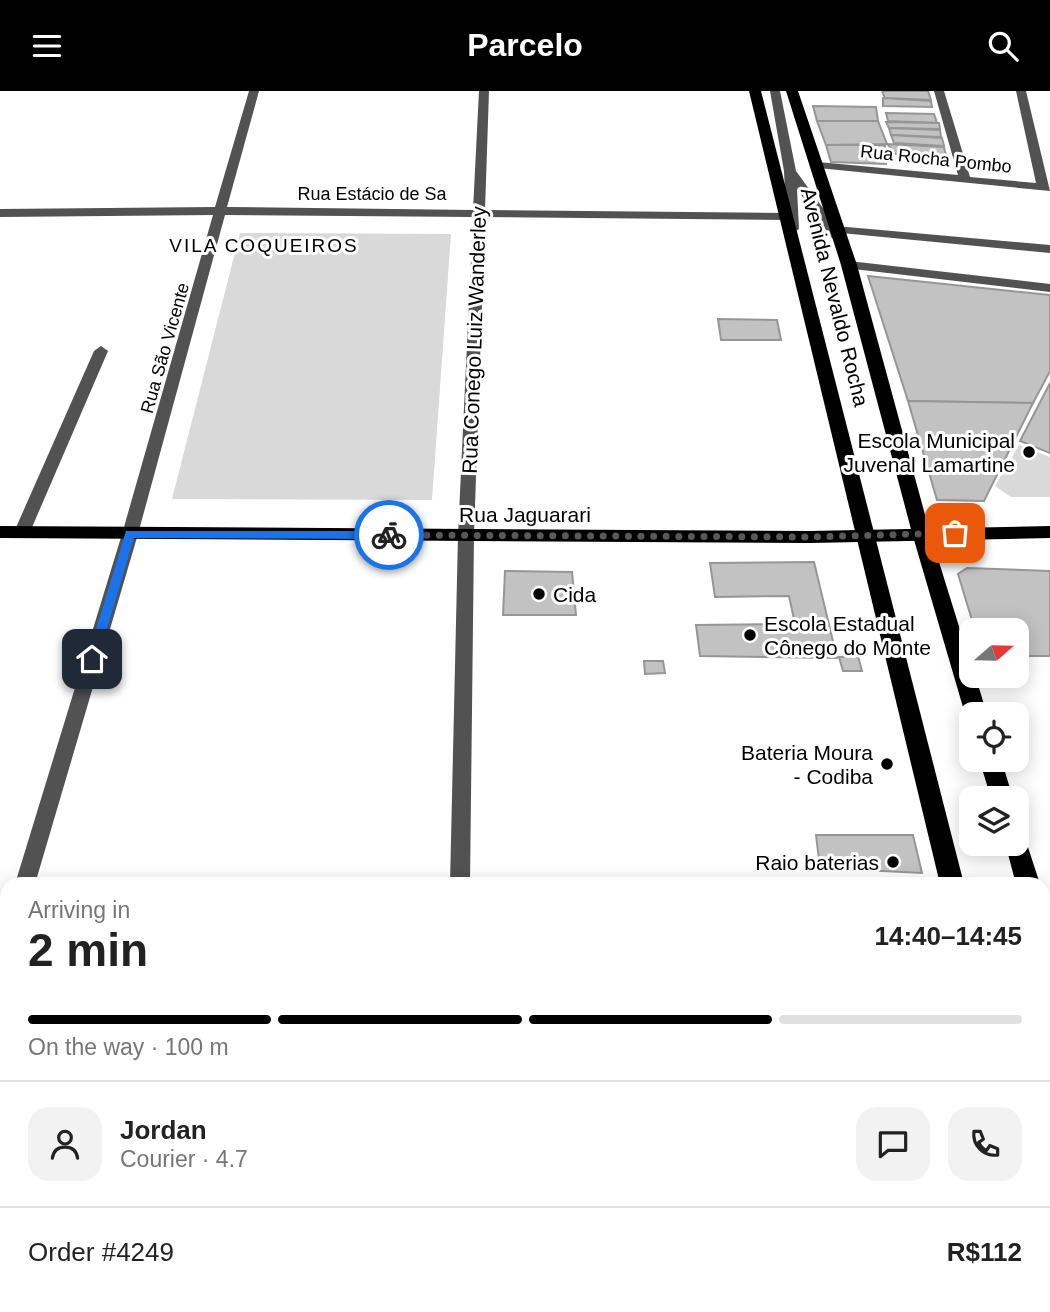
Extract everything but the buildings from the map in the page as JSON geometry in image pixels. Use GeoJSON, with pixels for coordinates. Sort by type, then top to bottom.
{"type":"FeatureCollection","features":[{"type":"Feature","properties":{"kind":"highway","name":"Avenida Nevaldo Rocha"},"geometry":{"type":"LineString","coordinates":[[755,91],[951,877]]}},
{"type":"Feature","properties":{"kind":"highway","name":"Avenida Nevaldo Rocha"},"geometry":{"type":"LineString","coordinates":[[792,91],[849,265],[921,533],[972,702]]}},
{"type":"Feature","properties":{"kind":"highway"},"geometry":{"type":"LineString","coordinates":[[1020,856],[1026,877]]}},
{"type":"Feature","properties":{"kind":"main road","name":"Rua Jaguarari"},"geometry":{"type":"LineString","coordinates":[[0,532],[466,535],[1050,532]]}},
{"type":"Feature","properties":{"kind":"street","name":"Rua São Vicente"},"geometry":{"type":"LineString","coordinates":[[27,877],[130,534],[223,211],[254,91]]}},
{"type":"Feature","properties":{"kind":"street","name":"Rua Conego Luiz Wanderley"},"geometry":{"type":"LineString","coordinates":[[460,877],[466,535],[484,91]]}},
{"type":"Feature","properties":{"kind":"street"},"geometry":{"type":"LineString","coordinates":[[775,91],[790,171],[793,246]]}},
{"type":"Feature","properties":{"kind":"street"},"geometry":{"type":"LineString","coordinates":[[939,91],[965,180]]}},
{"type":"Feature","properties":{"kind":"street"},"geometry":{"type":"LineString","coordinates":[[1021,91],[1046,188]]}},
{"type":"Feature","properties":{"kind":"street","name":"Rua Rocha Pombo"},"geometry":{"type":"LineString","coordinates":[[818,165],[1046,188]]}},
{"type":"Feature","properties":{"kind":"street"},"geometry":{"type":"LineString","coordinates":[[790,171],[843,246]]}},
{"type":"Feature","properties":{"kind":"street","name":"Rua Estácio de Sa"},"geometry":{"type":"LineString","coordinates":[[0,213],[479,212],[786,217]]}},
{"type":"Feature","properties":{"kind":"street"},"geometry":{"type":"LineString","coordinates":[[838,229],[1050,249]]}},
{"type":"Feature","properties":{"kind":"street"},"geometry":{"type":"LineString","coordinates":[[849,265],[1050,288]]}},
{"type":"Feature","properties":{"kind":"street"},"geometry":{"type":"LineString","coordinates":[[22,532],[101,351]]}},
{"type":"Feature","properties":{"kind":"shaded area"},"geometry":{"type":"Polygon","coordinates":[[[240,233],[451,234],[432,500],[172,499],[240,233]]]}},
{"type":"Feature","properties":{"kind":"shaded area"},"geometry":{"type":"Polygon","coordinates":[[[1019,445],[1050,457],[1050,497],[1011,497],[995,486],[1019,445]]]}},
{"type":"Feature","properties":{"kind":"way so far"},"geometry":{"type":"LineString","coordinates":[[389,535],[810,537],[955,533]]}},
{"type":"Feature","properties":{"kind":"place","name":"Escola Municipal Juvenal Lamartine"},"geometry":{"type":"Point","coordinates":[1029,452]}},
{"type":"Feature","properties":{"kind":"place","name":"Cida"},"geometry":{"type":"Point","coordinates":[539,594]}},
{"type":"Feature","properties":{"kind":"place","name":"Escola Estadual Cônego do Monte"},"geometry":{"type":"Point","coordinates":[750,635]}},
{"type":"Feature","properties":{"kind":"place","name":"Bateria Moura - Codiba"},"geometry":{"type":"Point","coordinates":[887,764]}},
{"type":"Feature","properties":{"kind":"place","name":"Raio baterias"},"geometry":{"type":"Point","coordinates":[893,862]}},
{"type":"Feature","properties":{"kind":"district","name":"VILA COQUEIROS"},"geometry":{"type":"Point","coordinates":[264,245]}},
{"type":"Feature","properties":{"kind":"route"},"geometry":{"type":"LineString","coordinates":[[92,659],[130,534],[389,535]]}}]}
